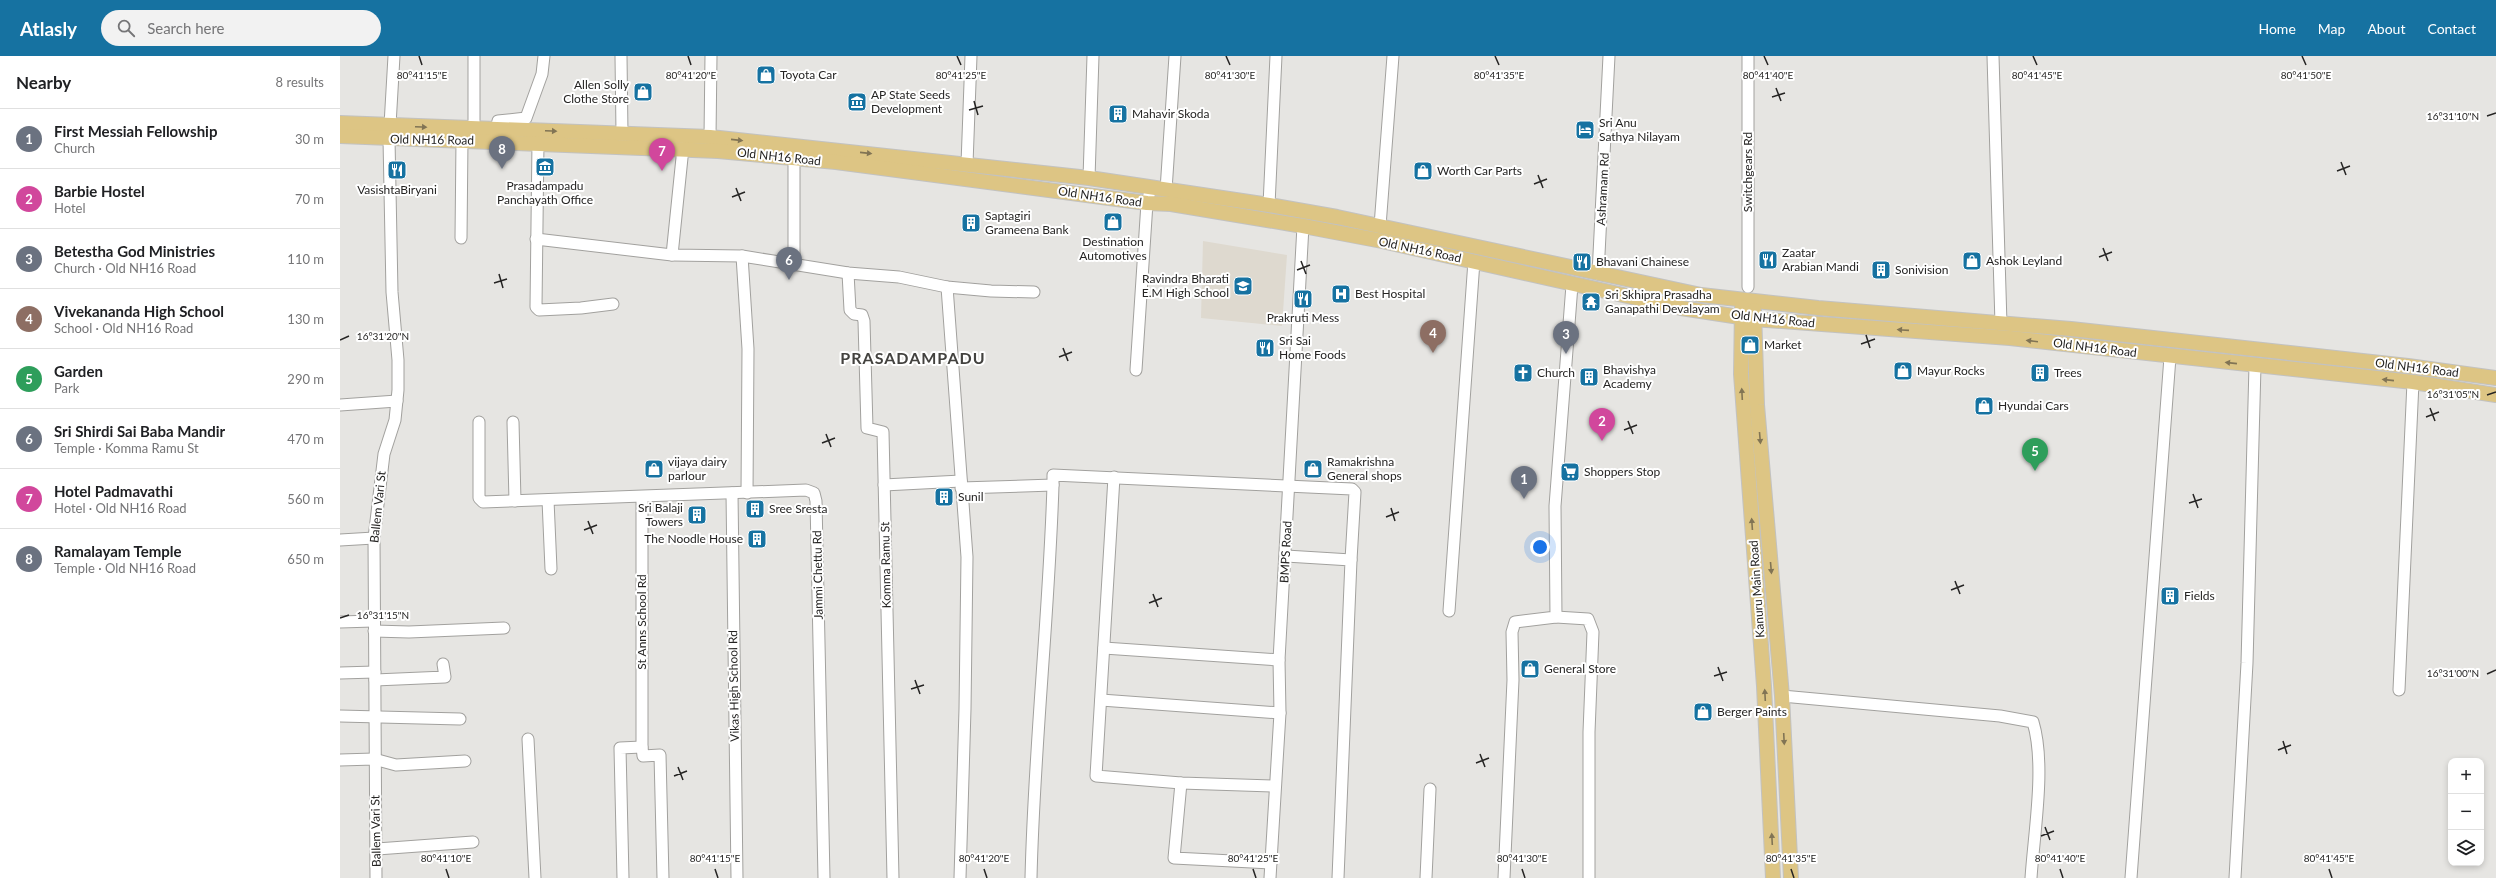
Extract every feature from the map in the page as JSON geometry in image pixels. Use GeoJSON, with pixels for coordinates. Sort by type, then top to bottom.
{"type":"FeatureCollection","features":[{"type":"Feature","properties":{"kind":"main road","name":"Old NH16 Road"},"geometry":{"type":"LineString","coordinates":[[340,123],[390,132],[462,140],[683,148],[794,158],[1147,203],[1171,204],[1303,226],[1474,261],[1572,285],[1681,308],[1747,318],[2010,338],[2170,357],[2412,382],[2496,395]]}},
{"type":"Feature","properties":{"kind":"main road","name":"Old NH16 Road"},"geometry":{"type":"LineString","coordinates":[[340,136],[390,132],[474,129],[622,133],[710,137],[967,164],[1089,178],[1269,205],[1380,226],[1701,295],[1749,301],[2001,324],[2079,329],[2496,378]]}},
{"type":"Feature","properties":{"kind":"main road","name":"Kanuru Main Road"},"geometry":{"type":"LineString","coordinates":[[1749,301],[1742,390],[1764,686],[1773,878]]}},
{"type":"Feature","properties":{"kind":"main road","name":"Kanuru Main Road"},"geometry":{"type":"LineString","coordinates":[[1747,318],[1757,405],[1782,696],[1790,878]]}},
{"type":"Feature","properties":{"kind":"street","name":"Ballem Vari St"},"geometry":{"type":"LineString","coordinates":[[376,878],[377,849],[374,759],[374,538],[384,454],[392,435],[397,401],[398,360],[392,292],[390,132],[394,56]]}},
{"type":"Feature","properties":{"kind":"street"},"geometry":{"type":"LineString","coordinates":[[474,56],[474,129]]}},
{"type":"Feature","properties":{"kind":"street"},"geometry":{"type":"LineString","coordinates":[[496,130],[498,120],[526,118],[542,74],[544,56]]}},
{"type":"Feature","properties":{"kind":"street"},"geometry":{"type":"LineString","coordinates":[[621,56],[622,133]]}},
{"type":"Feature","properties":{"kind":"street"},"geometry":{"type":"LineString","coordinates":[[710,137],[711,56]]}},
{"type":"Feature","properties":{"kind":"street"},"geometry":{"type":"LineString","coordinates":[[967,164],[971,56]]}},
{"type":"Feature","properties":{"kind":"street"},"geometry":{"type":"LineString","coordinates":[[1089,178],[1093,56]]}},
{"type":"Feature","properties":{"kind":"street"},"geometry":{"type":"LineString","coordinates":[[1166,190],[1175,56]]}},
{"type":"Feature","properties":{"kind":"street"},"geometry":{"type":"LineString","coordinates":[[1269,205],[1276,56]]}},
{"type":"Feature","properties":{"kind":"street"},"geometry":{"type":"LineString","coordinates":[[1380,226],[1393,56]]}},
{"type":"Feature","properties":{"kind":"street","name":"Ashramam Rd"},"geometry":{"type":"LineString","coordinates":[[1598,274],[1609,56]]}},
{"type":"Feature","properties":{"kind":"street","name":"Switchgears Rd"},"geometry":{"type":"LineString","coordinates":[[1748,56],[1749,301]]}},
{"type":"Feature","properties":{"kind":"street"},"geometry":{"type":"LineString","coordinates":[[1994,56],[2001,324]]}},
{"type":"Feature","properties":{"kind":"street"},"geometry":{"type":"LineString","coordinates":[[461,238],[462,140]]}},
{"type":"Feature","properties":{"kind":"street"},"geometry":{"type":"LineString","coordinates":[[538,142],[536,307],[540,310],[566,309],[613,304]]}},
{"type":"Feature","properties":{"kind":"street"},"geometry":{"type":"LineString","coordinates":[[672,255],[683,148]]}},
{"type":"Feature","properties":{"kind":"street"},"geometry":{"type":"LineString","coordinates":[[794,158],[794,264]]}},
{"type":"Feature","properties":{"kind":"street"},"geometry":{"type":"LineString","coordinates":[[1136,370],[1147,203],[1151,187]]}},
{"type":"Feature","properties":{"kind":"street","name":"BMPS Road"},"geometry":{"type":"LineString","coordinates":[[1270,878],[1280,713],[1279,660],[1286,556],[1303,226]]}},
{"type":"Feature","properties":{"kind":"street"},"geometry":{"type":"LineString","coordinates":[[536,239],[672,255],[742,256],[848,273],[898,277],[947,287],[990,291],[1034,292]]}},
{"type":"Feature","properties":{"kind":"street"},"geometry":{"type":"LineString","coordinates":[[742,256],[748,349],[746,493]]}},
{"type":"Feature","properties":{"kind":"street"},"geometry":{"type":"LineString","coordinates":[[1449,612],[1474,261]]}},
{"type":"Feature","properties":{"kind":"street","name":"Komma Ramu St"},"geometry":{"type":"LineString","coordinates":[[848,273],[850,310],[854,314],[862,315],[864,321],[867,428],[883,432],[893,878]]}},
{"type":"Feature","properties":{"kind":"street"},"geometry":{"type":"LineString","coordinates":[[1556,617],[1555,506],[1572,285]]}},
{"type":"Feature","properties":{"kind":"street"},"geometry":{"type":"LineString","coordinates":[[947,287],[967,565],[960,878]]}},
{"type":"Feature","properties":{"kind":"street"},"geometry":{"type":"LineString","coordinates":[[2131,878],[2170,357]]}},
{"type":"Feature","properties":{"kind":"street"},"geometry":{"type":"LineString","coordinates":[[2235,878],[2247,662],[2255,366]]}},
{"type":"Feature","properties":{"kind":"street"},"geometry":{"type":"LineString","coordinates":[[2399,690],[2412,382]]}},
{"type":"Feature","properties":{"kind":"street"},"geometry":{"type":"LineString","coordinates":[[340,405],[397,401]]}},
{"type":"Feature","properties":{"kind":"street","name":"Jammi Chettu Rd"},"geometry":{"type":"LineString","coordinates":[[479,422],[479,498],[483,502],[642,498],[806,490],[814,493],[816,501],[824,878]]}},
{"type":"Feature","properties":{"kind":"street"},"geometry":{"type":"LineString","coordinates":[[513,422],[515,501]]}},
{"type":"Feature","properties":{"kind":"street"},"geometry":{"type":"LineString","coordinates":[[1031,878],[1033,814],[1051,550],[1053,475],[1114,477],[1289,488],[1352,489],[1355,492],[1338,878]]}},
{"type":"Feature","properties":{"kind":"street"},"geometry":{"type":"LineString","coordinates":[[1114,477],[1096,776],[1181,783],[1275,786]]}},
{"type":"Feature","properties":{"kind":"street"},"geometry":{"type":"LineString","coordinates":[[884,485],[1053,485]]}},
{"type":"Feature","properties":{"kind":"street","name":"Vikas High School Rd"},"geometry":{"type":"LineString","coordinates":[[732,493],[737,878]]}},
{"type":"Feature","properties":{"kind":"street","name":"St Anns School Rd"},"geometry":{"type":"LineString","coordinates":[[642,498],[642,747]]}},
{"type":"Feature","properties":{"kind":"street"},"geometry":{"type":"LineString","coordinates":[[548,500],[551,569]]}},
{"type":"Feature","properties":{"kind":"street"},"geometry":{"type":"LineString","coordinates":[[340,540],[374,538]]}},
{"type":"Feature","properties":{"kind":"street"},"geometry":{"type":"LineString","coordinates":[[1286,556],[1351,560]]}},
{"type":"Feature","properties":{"kind":"street"},"geometry":{"type":"LineString","coordinates":[[1504,878],[1512,680],[1512,632],[1516,622],[1522,620],[1556,617],[1588,619],[1593,632],[1589,732],[1589,878]]}},
{"type":"Feature","properties":{"kind":"street"},"geometry":{"type":"LineString","coordinates":[[340,622],[409,632],[504,628]]}},
{"type":"Feature","properties":{"kind":"street"},"geometry":{"type":"LineString","coordinates":[[1104,648],[1279,660]]}},
{"type":"Feature","properties":{"kind":"street"},"geometry":{"type":"LineString","coordinates":[[340,673],[375,676],[445,677],[443,664]]}},
{"type":"Feature","properties":{"kind":"street"},"geometry":{"type":"LineString","coordinates":[[1782,696],[2000,716],[2033,722],[2039,741],[2031,878]]}},
{"type":"Feature","properties":{"kind":"street"},"geometry":{"type":"LineString","coordinates":[[1101,700],[1280,713]]}},
{"type":"Feature","properties":{"kind":"street"},"geometry":{"type":"LineString","coordinates":[[340,716],[460,719]]}},
{"type":"Feature","properties":{"kind":"street"},"geometry":{"type":"LineString","coordinates":[[528,739],[535,878]]}},
{"type":"Feature","properties":{"kind":"street"},"geometry":{"type":"LineString","coordinates":[[623,878],[620,748],[642,747],[643,756],[660,755],[663,878]]}},
{"type":"Feature","properties":{"kind":"street"},"geometry":{"type":"LineString","coordinates":[[340,760],[374,759],[396,765],[465,761]]}},
{"type":"Feature","properties":{"kind":"street"},"geometry":{"type":"LineString","coordinates":[[1181,783],[1174,858],[1271,863]]}},
{"type":"Feature","properties":{"kind":"street"},"geometry":{"type":"LineString","coordinates":[[1426,878],[1430,789]]}},
{"type":"Feature","properties":{"kind":"street"},"geometry":{"type":"LineString","coordinates":[[377,849],[473,842]]}},
{"type":"Feature","properties":{"kind":"shaded area","name":"Ravindra Bharati E.M High School"},"geometry":{"type":"Polygon","coordinates":[[[1203,241],[1287,255],[1282,326],[1201,318],[1203,241]]]}},
{"type":"Feature","properties":{"kind":"place","name":"Toyota Car"},"geometry":{"type":"Point","coordinates":[766,75]}},
{"type":"Feature","properties":{"kind":"place","name":"Allen Solly Clothe Store"},"geometry":{"type":"Point","coordinates":[643,92]}},
{"type":"Feature","properties":{"kind":"place","name":"AP State Seeds Development"},"geometry":{"type":"Point","coordinates":[857,102]}},
{"type":"Feature","properties":{"kind":"place","name":"Mahavir Skoda"},"geometry":{"type":"Point","coordinates":[1118,114]}},
{"type":"Feature","properties":{"kind":"place","name":"Sri Anu Sathya Nilayam"},"geometry":{"type":"Point","coordinates":[1585,130]}},
{"type":"Feature","properties":{"kind":"place","name":"Prasadampadu Panchayath Office"},"geometry":{"type":"Point","coordinates":[545,167]}},
{"type":"Feature","properties":{"kind":"place","name":"Ramalayam Temple"},"geometry":{"type":"Point","coordinates":[502,169]}},
{"type":"Feature","properties":{"kind":"place","name":"VasishtaBiryani"},"geometry":{"type":"Point","coordinates":[397,170]}},
{"type":"Feature","properties":{"kind":"place","name":"Hotel Padmavathi"},"geometry":{"type":"Point","coordinates":[662,171]}},
{"type":"Feature","properties":{"kind":"place","name":"Worth Car Parts"},"geometry":{"type":"Point","coordinates":[1423,171]}},
{"type":"Feature","properties":{"kind":"place","name":"Destination Automotives"},"geometry":{"type":"Point","coordinates":[1113,222]}},
{"type":"Feature","properties":{"kind":"place","name":"Saptagiri Grameena Bank"},"geometry":{"type":"Point","coordinates":[971,223]}},
{"type":"Feature","properties":{"kind":"place","name":"Zaatar Arabian Mandi"},"geometry":{"type":"Point","coordinates":[1768,260]}},
{"type":"Feature","properties":{"kind":"place","name":"Ashok Leyland"},"geometry":{"type":"Point","coordinates":[1972,261]}},
{"type":"Feature","properties":{"kind":"place","name":"Bhavani Chainese"},"geometry":{"type":"Point","coordinates":[1582,262]}},
{"type":"Feature","properties":{"kind":"place","name":"Sonivision"},"geometry":{"type":"Point","coordinates":[1881,270]}},
{"type":"Feature","properties":{"kind":"place","name":"Sri Shirdi Sai Baba Mandir"},"geometry":{"type":"Point","coordinates":[789,280]}},
{"type":"Feature","properties":{"kind":"place","name":"Ravindra Bharati E.M High School"},"geometry":{"type":"Point","coordinates":[1243,286]}},
{"type":"Feature","properties":{"kind":"place","name":"Best Hospital"},"geometry":{"type":"Point","coordinates":[1341,294]}},
{"type":"Feature","properties":{"kind":"place","name":"Prakruti Mess"},"geometry":{"type":"Point","coordinates":[1303,299]}},
{"type":"Feature","properties":{"kind":"place","name":"Sri Skhipra Prasadha Ganapathi Devalayam"},"geometry":{"type":"Point","coordinates":[1591,302]}},
{"type":"Feature","properties":{"kind":"place","name":"Market"},"geometry":{"type":"Point","coordinates":[1750,345]}},
{"type":"Feature","properties":{"kind":"place","name":"Sri Sai Home Foods"},"geometry":{"type":"Point","coordinates":[1265,348]}},
{"type":"Feature","properties":{"kind":"place","name":"Vivekananda High School"},"geometry":{"type":"Point","coordinates":[1433,353]}},
{"type":"Feature","properties":{"kind":"place","name":"Betestha God Ministries"},"geometry":{"type":"Point","coordinates":[1566,354]}},
{"type":"Feature","properties":{"kind":"place","name":"Mayur Rocks"},"geometry":{"type":"Point","coordinates":[1903,371]}},
{"type":"Feature","properties":{"kind":"place","name":"Church"},"geometry":{"type":"Point","coordinates":[1523,373]}},
{"type":"Feature","properties":{"kind":"place","name":"Trees"},"geometry":{"type":"Point","coordinates":[2040,373]}},
{"type":"Feature","properties":{"kind":"place","name":"Bhavishya Academy"},"geometry":{"type":"Point","coordinates":[1589,377]}},
{"type":"Feature","properties":{"kind":"place","name":"Hyundai Cars"},"geometry":{"type":"Point","coordinates":[1984,406]}},
{"type":"Feature","properties":{"kind":"place","name":"Barbie Hostel"},"geometry":{"type":"Point","coordinates":[1602,441]}},
{"type":"Feature","properties":{"kind":"place","name":"vijaya dairy parlour"},"geometry":{"type":"Point","coordinates":[654,469]}},
{"type":"Feature","properties":{"kind":"place","name":"Ramakrishna General shops"},"geometry":{"type":"Point","coordinates":[1313,469]}},
{"type":"Feature","properties":{"kind":"place","name":"Garden"},"geometry":{"type":"Point","coordinates":[2035,471]}},
{"type":"Feature","properties":{"kind":"place","name":"Shoppers Stop"},"geometry":{"type":"Point","coordinates":[1570,472]}},
{"type":"Feature","properties":{"kind":"place","name":"Sunil"},"geometry":{"type":"Point","coordinates":[944,497]}},
{"type":"Feature","properties":{"kind":"place","name":"First Messiah Fellowship"},"geometry":{"type":"Point","coordinates":[1524,499]}},
{"type":"Feature","properties":{"kind":"place","name":"Sree Sresta"},"geometry":{"type":"Point","coordinates":[755,509]}},
{"type":"Feature","properties":{"kind":"place","name":"Sri Balaji Towers"},"geometry":{"type":"Point","coordinates":[697,515]}},
{"type":"Feature","properties":{"kind":"place","name":"The Noodle House"},"geometry":{"type":"Point","coordinates":[757,539]}},
{"type":"Feature","properties":{"kind":"place","name":"Fields"},"geometry":{"type":"Point","coordinates":[2170,596]}},
{"type":"Feature","properties":{"kind":"place","name":"General Store"},"geometry":{"type":"Point","coordinates":[1530,669]}},
{"type":"Feature","properties":{"kind":"place","name":"Berger Paints"},"geometry":{"type":"Point","coordinates":[1703,712]}},
{"type":"Feature","properties":{"kind":"district","name":"PRASADAMPADU"},"geometry":{"type":"Point","coordinates":[913,358]}}]}
